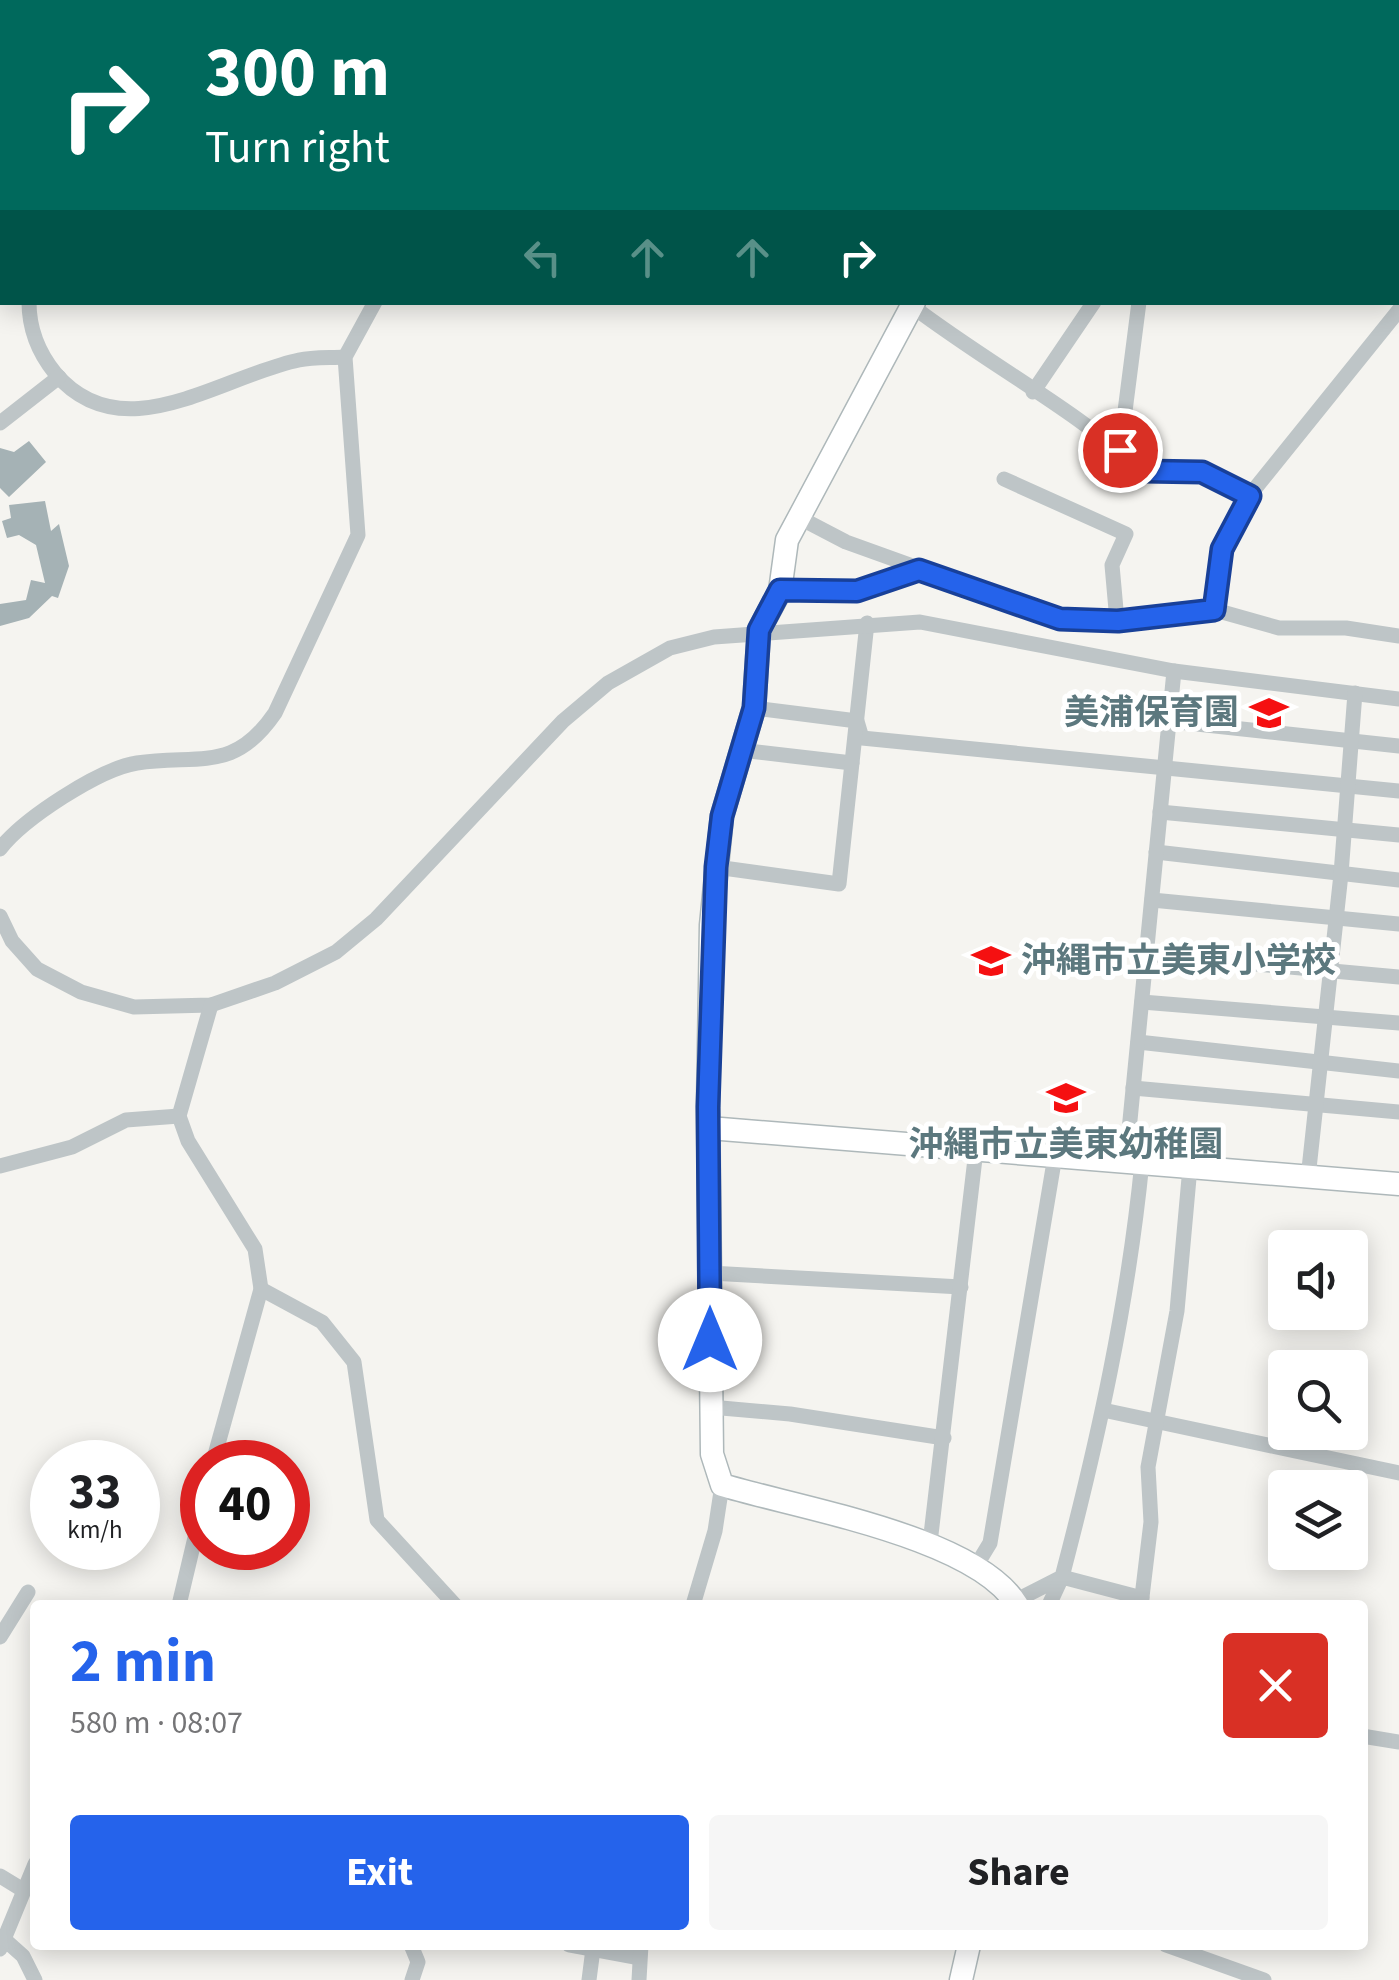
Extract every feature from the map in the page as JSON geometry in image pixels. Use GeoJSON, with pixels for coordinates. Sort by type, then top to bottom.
{"type":"FeatureCollection","features":[{"type":"Feature","properties":{"kind":"street"},"geometry":{"type":"LineString","coordinates":[[28,305],[29,322],[43,357],[74,393],[100,404],[138,410],[178,402],[300,360],[345,358]]}},
{"type":"Feature","properties":{"kind":"street"},"geometry":{"type":"LineString","coordinates":[[0,849],[25,826],[106,775],[134,764],[237,753],[258,738],[275,714],[358,535],[345,358],[373,305]]}},
{"type":"Feature","properties":{"kind":"street"},"geometry":{"type":"LineString","coordinates":[[694,1600],[715,1530],[722,1485],[712,1454],[710,1408],[709,1128],[711,925],[722,816],[754,708],[759,630],[780,590],[787,540],[912,305]]}},
{"type":"Feature","properties":{"kind":"street"},"geometry":{"type":"LineString","coordinates":[[914,305],[1144,471],[1202,472],[1250,496]]}},
{"type":"Feature","properties":{"kind":"street"},"geometry":{"type":"LineString","coordinates":[[1033,392],[1092,305]]}},
{"type":"Feature","properties":{"kind":"street"},"geometry":{"type":"LineString","coordinates":[[1120,450],[1139,305]]}},
{"type":"Feature","properties":{"kind":"street"},"geometry":{"type":"LineString","coordinates":[[1214,610],[1222,549],[1250,496],[1399,310]]}},
{"type":"Feature","properties":{"kind":"street"},"geometry":{"type":"LineString","coordinates":[[0,423],[59,376]]}},
{"type":"Feature","properties":{"kind":"street"},"geometry":{"type":"LineString","coordinates":[[1004,480],[1126,534],[1112,565],[1118,621]]}},
{"type":"Feature","properties":{"kind":"street"},"geometry":{"type":"LineString","coordinates":[[800,518],[846,542],[1060,619],[1118,621],[1214,610],[1279,628],[1346,628],[1399,636]]}},
{"type":"Feature","properties":{"kind":"street"},"geometry":{"type":"LineString","coordinates":[[780,590],[857,591],[919,570]]}},
{"type":"Feature","properties":{"kind":"street"},"geometry":{"type":"LineString","coordinates":[[0,916],[12,942],[37,969],[80,992],[134,1007],[212,1004],[306,970],[336,952],[414,884],[563,721],[608,682],[670,648],[759,630],[920,622],[1174,670],[1399,700]]}},
{"type":"Feature","properties":{"kind":"street"},"geometry":{"type":"LineString","coordinates":[[716,867],[839,884],[868,623]]}},
{"type":"Feature","properties":{"kind":"street"},"geometry":{"type":"LineString","coordinates":[[1051,1600],[1062,1578],[1130,1281],[1133,1088],[1174,670]]}},
{"type":"Feature","properties":{"kind":"street"},"geometry":{"type":"LineString","coordinates":[[1308,1178],[1341,874],[1355,693]]}},
{"type":"Feature","properties":{"kind":"street"},"geometry":{"type":"LineString","coordinates":[[754,708],[857,721]]}},
{"type":"Feature","properties":{"kind":"street"},"geometry":{"type":"LineString","coordinates":[[857,721],[862,738],[1399,791]]}},
{"type":"Feature","properties":{"kind":"street"},"geometry":{"type":"LineString","coordinates":[[1169,721],[1399,746]]}},
{"type":"Feature","properties":{"kind":"street"},"geometry":{"type":"LineString","coordinates":[[740,750],[852,762]]}},
{"type":"Feature","properties":{"kind":"street"},"geometry":{"type":"LineString","coordinates":[[1160,812],[1399,835]]}},
{"type":"Feature","properties":{"kind":"street"},"geometry":{"type":"LineString","coordinates":[[1156,852],[1399,880]]}},
{"type":"Feature","properties":{"kind":"street"},"geometry":{"type":"LineString","coordinates":[[1152,900],[1399,924]]}},
{"type":"Feature","properties":{"kind":"street"},"geometry":{"type":"LineString","coordinates":[[1146,954],[1399,977]]}},
{"type":"Feature","properties":{"kind":"street"},"geometry":{"type":"LineString","coordinates":[[1142,1002],[1399,1023]]}},
{"type":"Feature","properties":{"kind":"street"},"geometry":{"type":"LineString","coordinates":[[212,1004],[179,1116],[188,1141],[255,1249],[261,1290],[220,1440]]}},
{"type":"Feature","properties":{"kind":"street"},"geometry":{"type":"LineString","coordinates":[[1138,1042],[1399,1070]]}},
{"type":"Feature","properties":{"kind":"street"},"geometry":{"type":"LineString","coordinates":[[1133,1088],[1399,1112]]}},
{"type":"Feature","properties":{"kind":"street"},"geometry":{"type":"LineString","coordinates":[[0,1166],[72,1148],[126,1120],[179,1116]]}},
{"type":"Feature","properties":{"kind":"street"},"geometry":{"type":"LineString","coordinates":[[709,1128],[1399,1184]]}},
{"type":"Feature","properties":{"kind":"street"},"geometry":{"type":"LineString","coordinates":[[930,1543],[976,1150]]}},
{"type":"Feature","properties":{"kind":"street"},"geometry":{"type":"LineString","coordinates":[[976,1566],[990,1543],[1055,1156]]}},
{"type":"Feature","properties":{"kind":"street"},"geometry":{"type":"LineString","coordinates":[[1142,1600],[1151,1522],[1148,1466],[1177,1311],[1190,1167]]}},
{"type":"Feature","properties":{"kind":"street"},"geometry":{"type":"LineString","coordinates":[[710,1273],[961,1287]]}},
{"type":"Feature","properties":{"kind":"street"},"geometry":{"type":"LineString","coordinates":[[261,1290],[322,1322],[354,1362],[378,1520],[450,1600]]}},
{"type":"Feature","properties":{"kind":"street"},"geometry":{"type":"LineString","coordinates":[[710,1408],[790,1414],[944,1438]]}},
{"type":"Feature","properties":{"kind":"street"},"geometry":{"type":"LineString","coordinates":[[1103,1410],[1399,1473]]}},
{"type":"Feature","properties":{"kind":"street"},"geometry":{"type":"LineString","coordinates":[[722,1485],[930,1543],[976,1566],[1013,1600]]}},
{"type":"Feature","properties":{"kind":"street"},"geometry":{"type":"LineString","coordinates":[[181,1600],[188,1570]]}},
{"type":"Feature","properties":{"kind":"street"},"geometry":{"type":"LineString","coordinates":[[1022,1600],[1062,1578],[1135,1600]]}},
{"type":"Feature","properties":{"kind":"street"},"geometry":{"type":"LineString","coordinates":[[0,1637],[28,1592]]}},
{"type":"Feature","properties":{"kind":"street"},"geometry":{"type":"LineString","coordinates":[[1368,1737],[1399,1742]]}},
{"type":"Feature","properties":{"kind":"street"},"geometry":{"type":"LineString","coordinates":[[30,1874],[2,1944],[23,1956],[35,1980]]}},
{"type":"Feature","properties":{"kind":"street"},"geometry":{"type":"LineString","coordinates":[[0,1876],[22,1890]]}},
{"type":"Feature","properties":{"kind":"street"},"geometry":{"type":"LineString","coordinates":[[412,1980],[418,1962],[413,1950]]}},
{"type":"Feature","properties":{"kind":"street"},"geometry":{"type":"LineString","coordinates":[[589,1980],[593,1950]]}},
{"type":"Feature","properties":{"kind":"street"},"geometry":{"type":"LineString","coordinates":[[609,1950],[640,1952],[639,1980]]}},
{"type":"Feature","properties":{"kind":"street"},"geometry":{"type":"LineString","coordinates":[[962,1980],[968,1950]]}},
{"type":"Feature","properties":{"kind":"street"},"geometry":{"type":"LineString","coordinates":[[1180,1950],[1264,1980]]}},
{"type":"Feature","properties":{"kind":"building"},"geometry":{"type":"Polygon","coordinates":[[[29,441],[46,462],[9,497],[0,488],[0,448],[14,452],[29,441]]]}},
{"type":"Feature","properties":{"kind":"building"},"geometry":{"type":"Polygon","coordinates":[[[45,501],[51,531],[59,524],[69,566],[58,598],[52,596],[29,618],[0,626],[0,604],[26,600],[31,580],[45,583],[36,545],[19,535],[7,538],[2,521],[11,518],[9,505],[45,501]]]}},
{"type":"Feature","properties":{"kind":"place","name":"美浦保育園"},"geometry":{"type":"Point","coordinates":[1269,713]}},
{"type":"Feature","properties":{"kind":"place","name":"沖縄市立美東小学校"},"geometry":{"type":"Point","coordinates":[991,961]}},
{"type":"Feature","properties":{"kind":"place","name":"沖縄市立美東幼稚園"},"geometry":{"type":"Point","coordinates":[1066,1098]}},
{"type":"Feature","properties":{"kind":"route"},"geometry":{"type":"LineString","coordinates":[[710,1340],[711,925],[722,816],[754,708],[759,630],[780,590],[857,591],[919,570],[1060,619],[1118,621],[1214,610],[1222,549],[1250,496],[1202,472],[1144,471],[1120,450]]}}]}
